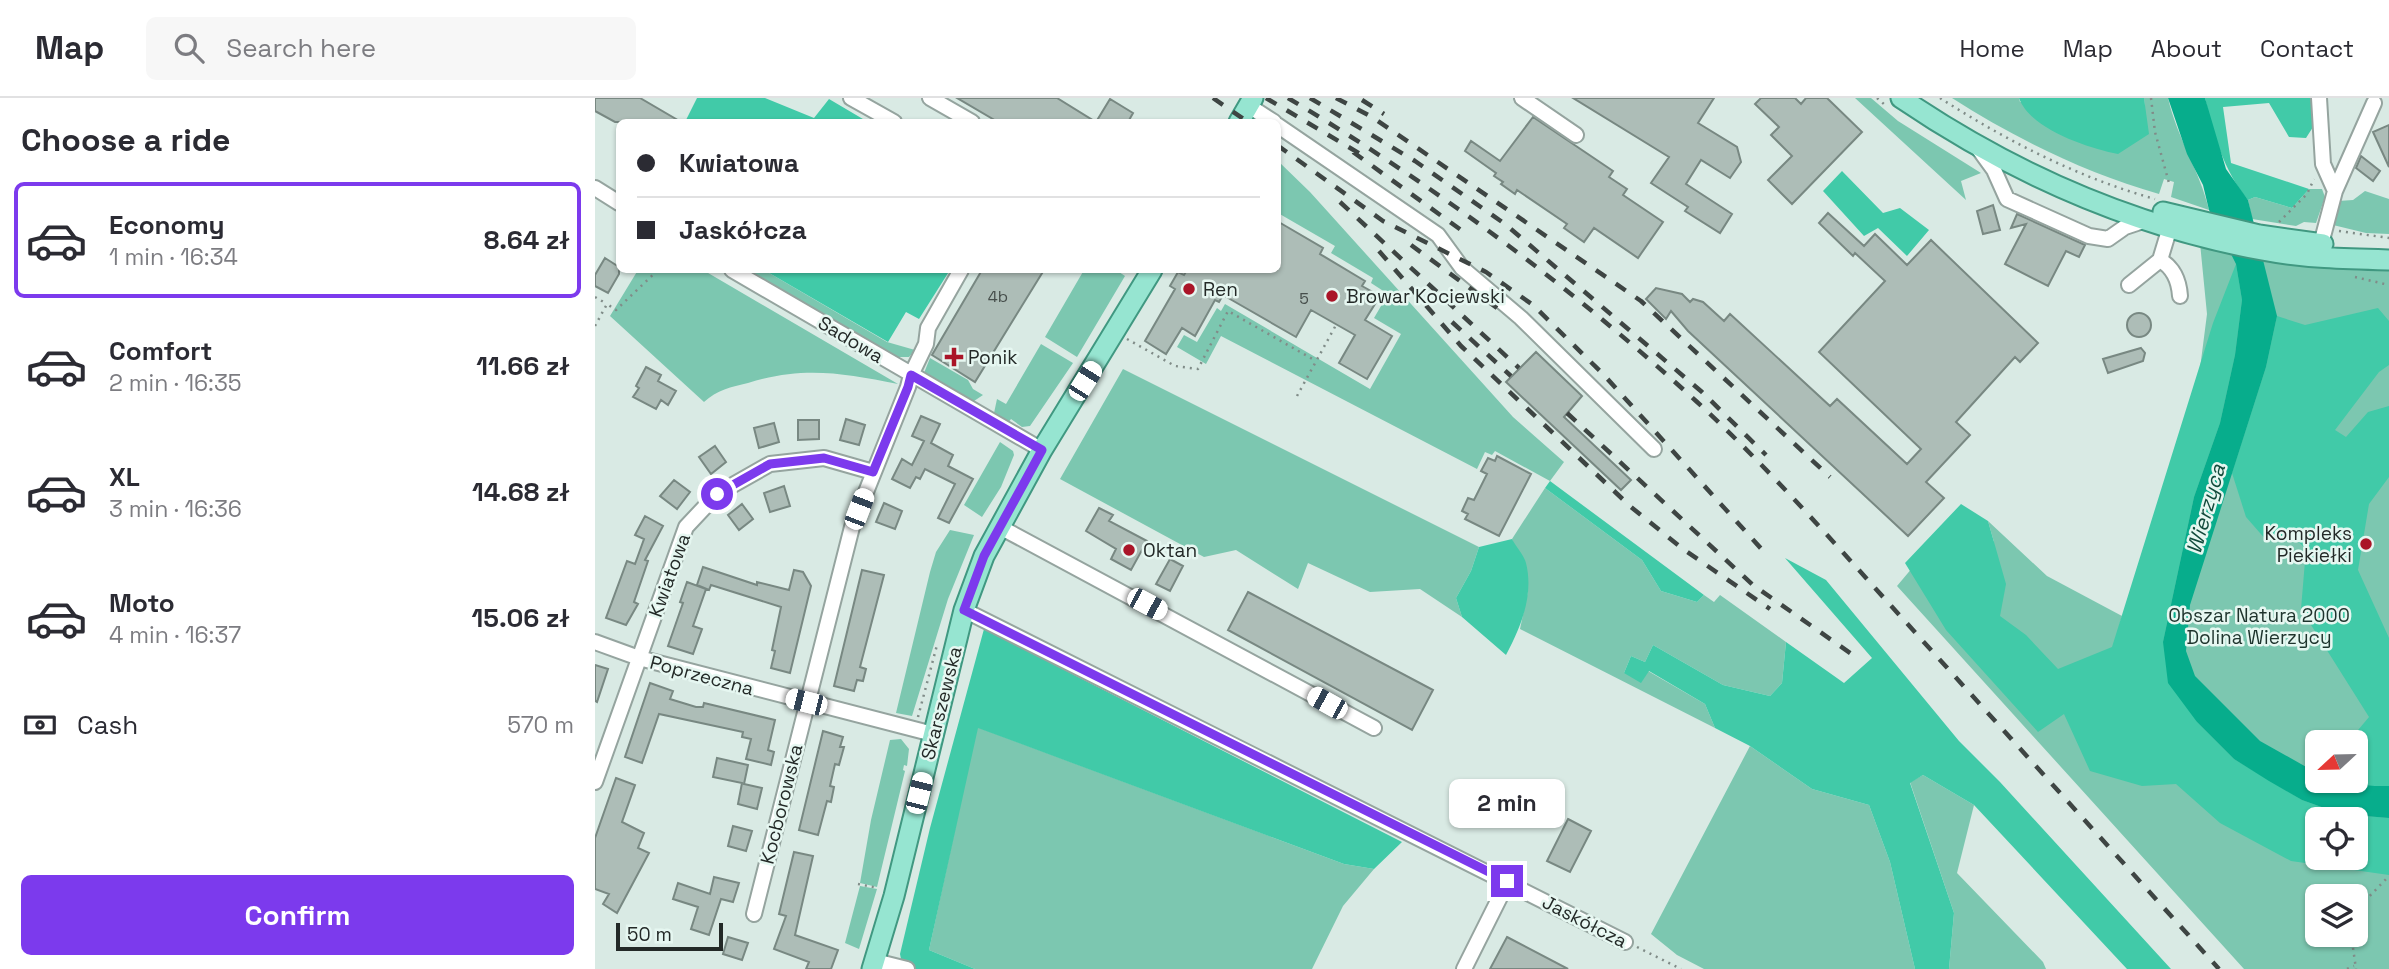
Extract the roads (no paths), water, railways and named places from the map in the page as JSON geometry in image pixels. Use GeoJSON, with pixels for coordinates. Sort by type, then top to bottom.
{"type":"FeatureCollection","features":[{"type":"Feature","properties":{"kind":"main road"},"geometry":{"type":"LineString","coordinates":[[1901,98],[1974,145],[2061,188],[2146,220],[2170,227],[2321,244],[2389,247]]}},
{"type":"Feature","properties":{"kind":"main road"},"geometry":{"type":"LineString","coordinates":[[1923,98],[2003,147],[2067,178],[2202,230]]}},
{"type":"Feature","properties":{"kind":"main road"},"geometry":{"type":"LineString","coordinates":[[2265,237],[2389,260]]}},
{"type":"Feature","properties":{"kind":"main road","name":"Skarszewska"},"geometry":{"type":"LineString","coordinates":[[874,965],[964,610],[984,556],[1144,273]]}},
{"type":"Feature","properties":{"kind":"street"},"geometry":{"type":"LineString","coordinates":[[851,98],[889,119]]}},
{"type":"Feature","properties":{"kind":"street"},"geometry":{"type":"LineString","coordinates":[[930,98],[967,119]]}},
{"type":"Feature","properties":{"kind":"street"},"geometry":{"type":"LineString","coordinates":[[1522,98],[1576,135]]}},
{"type":"Feature","properties":{"kind":"street"},"geometry":{"type":"LineString","coordinates":[[2319,98],[2323,164],[2335,191]]}},
{"type":"Feature","properties":{"kind":"street"},"geometry":{"type":"LineString","coordinates":[[2321,244],[2335,191],[2374,103]]}},
{"type":"Feature","properties":{"kind":"street"},"geometry":{"type":"LineString","coordinates":[[1247,109],[1266,119]]}},
{"type":"Feature","properties":{"kind":"street"},"geometry":{"type":"LineString","coordinates":[[1281,127],[1438,235],[1462,268],[1521,318],[1654,449]]}},
{"type":"Feature","properties":{"kind":"street"},"geometry":{"type":"LineString","coordinates":[[1974,145],[1994,170],[2007,199],[2089,236],[2108,239],[2126,227],[2146,220]]}},
{"type":"Feature","properties":{"kind":"street"},"geometry":{"type":"LineString","coordinates":[[595,188],[616,201]]}},
{"type":"Feature","properties":{"kind":"street"},"geometry":{"type":"LineString","coordinates":[[2129,285],[2160,260],[2170,227]]}},
{"type":"Feature","properties":{"kind":"street"},"geometry":{"type":"LineString","coordinates":[[2160,260],[2170,266],[2179,285],[2180,296]]}},
{"type":"Feature","properties":{"kind":"street","name":"Sadowa"},"geometry":{"type":"LineString","coordinates":[[737,273],[1042,450]]}},
{"type":"Feature","properties":{"kind":"street","name":"Kocborowska"},"geometry":{"type":"LineString","coordinates":[[754,914],[852,527],[911,375],[926,344],[928,328],[959,273]]}},
{"type":"Feature","properties":{"kind":"street","name":"Kwiatowa"},"geometry":{"type":"LineString","coordinates":[[595,782],[685,527],[717,494],[770,464],[824,458],[873,472]]}},
{"type":"Feature","properties":{"kind":"street"},"geometry":{"type":"LineString","coordinates":[[1000,527],[1374,728]]}},
{"type":"Feature","properties":{"kind":"street","name":"Jaskółcza"},"geometry":{"type":"LineString","coordinates":[[964,610],[1625,942]]}},
{"type":"Feature","properties":{"kind":"street","name":"Poprzeczna"},"geometry":{"type":"LineString","coordinates":[[595,642],[639,658],[933,734]]}},
{"type":"Feature","properties":{"kind":"street"},"geometry":{"type":"LineString","coordinates":[[1464,969],[1507,881]]}},
{"type":"Feature","properties":{"kind":"street"},"geometry":{"type":"LineString","coordinates":[[874,965],[908,969]]}},
{"type":"Feature","properties":{"kind":"water","name":"Wierzyca"},"geometry":{"type":"Polygon","coordinates":[[[2168,98],[2205,98],[2226,169],[2248,200],[2277,316],[2266,367],[2190,605],[2186,651],[2195,676],[2260,741],[2305,766],[2305,793],[2368,793],[2368,786],[2389,786],[2389,818],[2368,816],[2368,807],[2322,807],[2302,800],[2269,781],[2234,759],[2197,722],[2168,683],[2163,642],[2194,497],[2220,423],[2235,355],[2242,300],[2236,264],[2209,210],[2203,185],[2187,154],[2168,98]]]}},
{"type":"Feature","properties":{"kind":"railway"},"geometry":{"type":"LineString","coordinates":[[1213,98],[1244,119]]}},
{"type":"Feature","properties":{"kind":"railway"},"geometry":{"type":"LineString","coordinates":[[1266,98],[1362,155]]}},
{"type":"Feature","properties":{"kind":"railway"},"geometry":{"type":"LineString","coordinates":[[1288,98],[1396,166],[1499,239],[1600,317],[1696,401],[1807,513],[2219,969]]}},
{"type":"Feature","properties":{"kind":"railway"},"geometry":{"type":"LineString","coordinates":[[1310,98],[1415,161],[1505,224],[1702,392],[1766,455]]}},
{"type":"Feature","properties":{"kind":"railway"},"geometry":{"type":"LineString","coordinates":[[1336,98],[1372,117],[1641,301],[1830,477]]}},
{"type":"Feature","properties":{"kind":"railway"},"geometry":{"type":"LineString","coordinates":[[1362,100],[1384,114]]}},
{"type":"Feature","properties":{"kind":"railway"},"geometry":{"type":"LineString","coordinates":[[1281,148],[1383,221],[1486,272],[1533,305],[1603,374],[1766,554]]}},
{"type":"Feature","properties":{"kind":"railway"},"geometry":{"type":"LineString","coordinates":[[1353,152],[1468,235]]}},
{"type":"Feature","properties":{"kind":"railway"},"geometry":{"type":"LineString","coordinates":[[1340,202],[1519,368]]}},
{"type":"Feature","properties":{"kind":"railway"},"geometry":{"type":"LineString","coordinates":[[1411,245],[1497,308]]}},
{"type":"Feature","properties":{"kind":"railway"},"geometry":{"type":"LineString","coordinates":[[1379,251],[1461,346],[1631,507],[1683,549],[1770,609]]}},
{"type":"Feature","properties":{"kind":"railway"},"geometry":{"type":"LineString","coordinates":[[1452,322],[1511,376]]}},
{"type":"Feature","properties":{"kind":"railway"},"geometry":{"type":"LineString","coordinates":[[1567,413],[1753,585],[1853,655]]}},
{"type":"Feature","properties":{"kind":"place","name":"Ren"},"geometry":{"type":"Point","coordinates":[1189,289]}},
{"type":"Feature","properties":{"kind":"place","name":"Browar Kociewski"},"geometry":{"type":"Point","coordinates":[1332,296]}},
{"type":"Feature","properties":{"kind":"place","name":"Ponik"},"geometry":{"type":"Point","coordinates":[954,357]}},
{"type":"Feature","properties":{"kind":"place","name":"Kompleks Piekiełki"},"geometry":{"type":"Point","coordinates":[2366,544]}},
{"type":"Feature","properties":{"kind":"place","name":"Oktan"},"geometry":{"type":"Point","coordinates":[1129,550]}},
{"type":"Feature","properties":{"kind":"park label","name":"Obszar Natura 2000 Dolina Wierzycy"},"geometry":{"type":"Point","coordinates":[2259,626]}}]}
